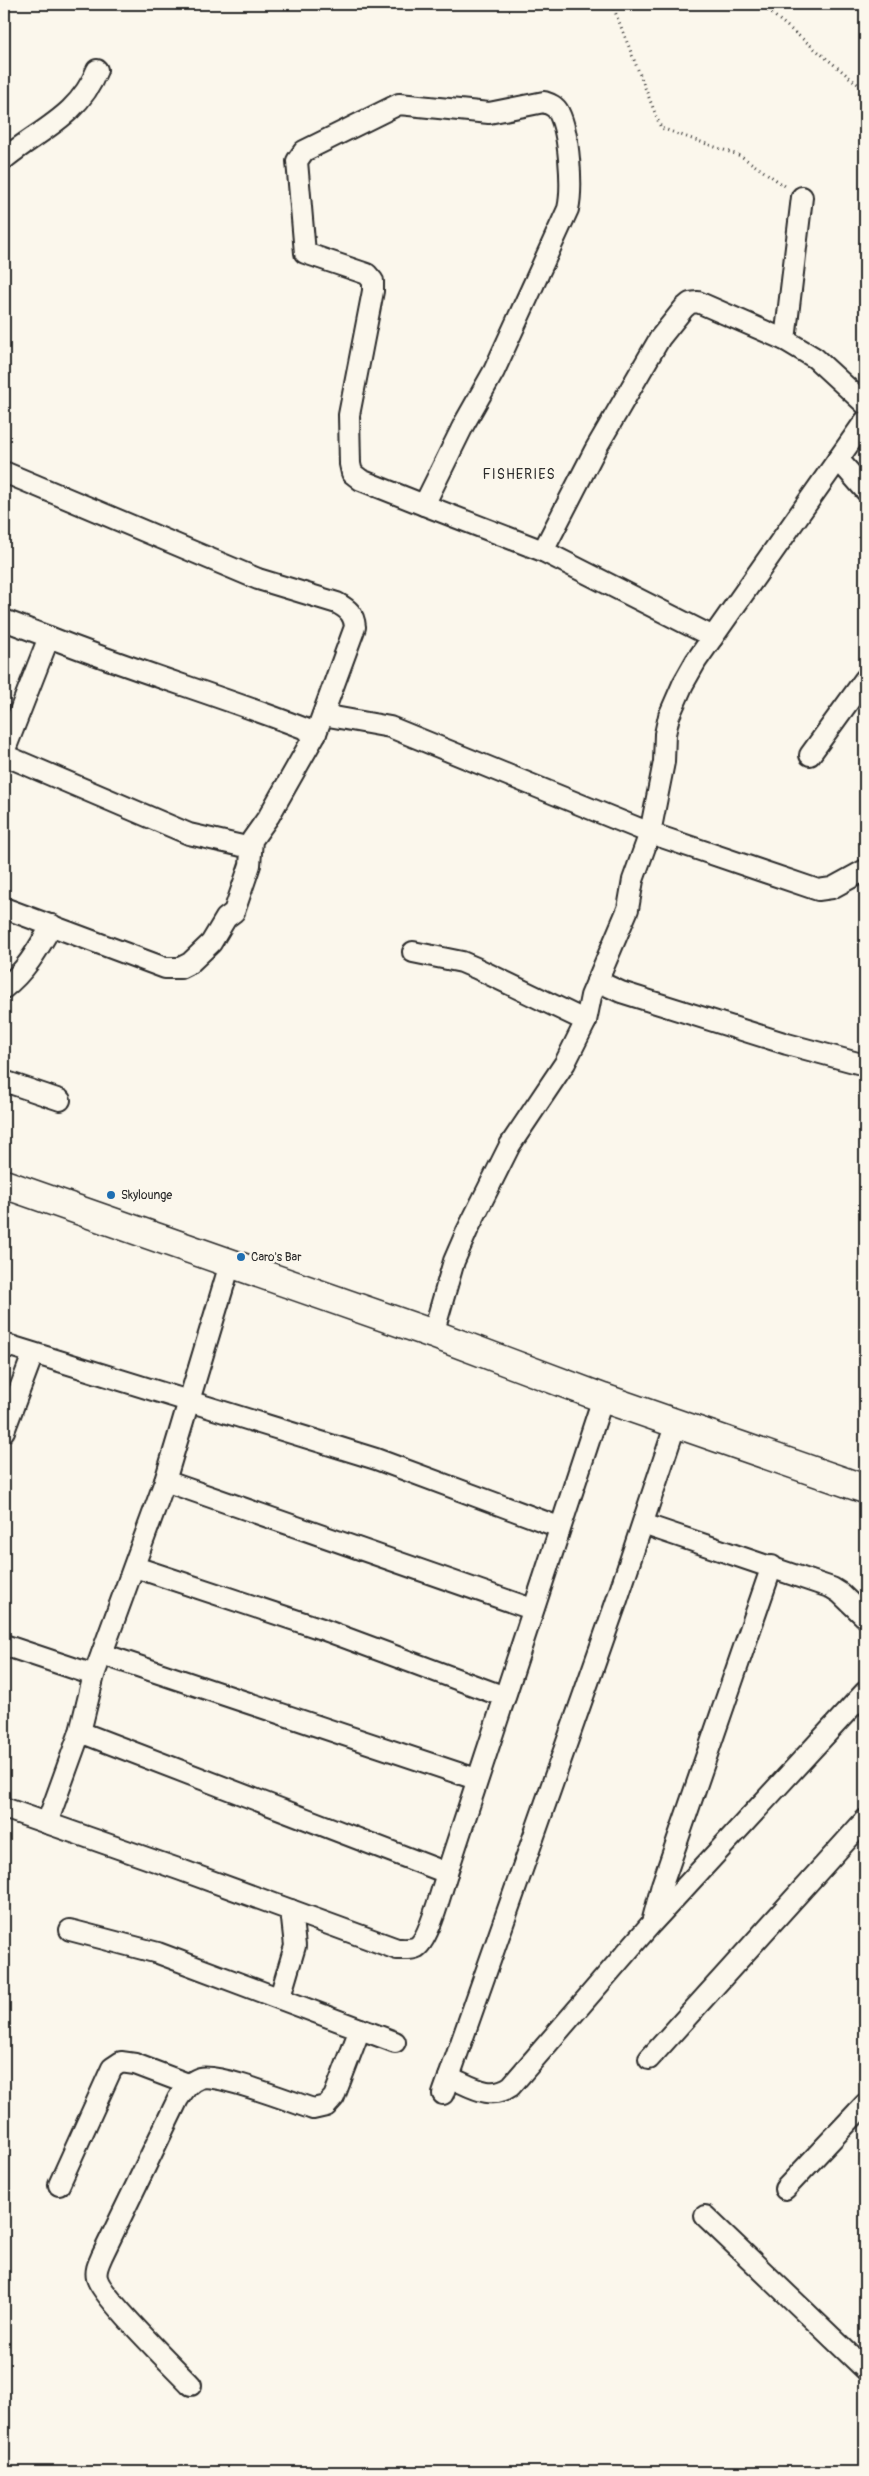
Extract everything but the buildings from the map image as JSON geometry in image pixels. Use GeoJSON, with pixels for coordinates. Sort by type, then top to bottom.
{"type":"FeatureCollection","features":[{"type":"Feature","properties":{"kind":"main road"},"geometry":{"type":"LineString","coordinates":[[4,1184],[433,1334],[603,1398],[865,1489]]}},
{"type":"Feature","properties":{"kind":"street"},"geometry":{"type":"LineString","coordinates":[[4,159],[76,106],[90,88],[97,70]]}},
{"type":"Feature","properties":{"kind":"street"},"geometry":{"type":"LineString","coordinates":[[424,505],[464,424],[494,371],[568,209],[572,193],[569,158],[559,112],[554,106],[544,102],[489,113],[399,104],[304,151],[296,161],[305,253],[367,274],[373,281],[373,291],[349,415],[350,464],[352,473],[361,480],[424,505],[543,551],[713,636]]}},
{"type":"Feature","properties":{"kind":"street"},"geometry":{"type":"LineString","coordinates":[[785,340],[802,198]]}},
{"type":"Feature","properties":{"kind":"street"},"geometry":{"type":"LineString","coordinates":[[543,551],[605,433],[660,338],[690,303],[698,302],[785,340],[815,358],[865,404]]}},
{"type":"Feature","properties":{"kind":"street"},"geometry":{"type":"LineString","coordinates":[[433,1334],[454,1261],[466,1231],[510,1145],[565,1063],[586,1020],[597,982],[628,909],[633,880],[650,833],[664,762],[665,734],[669,716],[683,684],[713,636],[865,422]]}},
{"type":"Feature","properties":{"kind":"street"},"geometry":{"type":"LineString","coordinates":[[838,459],[865,490]]}},
{"type":"Feature","properties":{"kind":"street"},"geometry":{"type":"LineString","coordinates":[[4,472],[258,578],[337,603],[347,609],[353,616],[355,627],[319,724],[269,816],[256,831],[251,848],[250,865],[234,912],[226,918],[211,943],[190,963],[180,968],[165,968],[4,908]]}},
{"type":"Feature","properties":{"kind":"street"},"geometry":{"type":"LineString","coordinates":[[4,620],[94,655],[246,705],[319,724],[390,727],[650,833],[818,890],[832,888],[865,870]]}},
{"type":"Feature","properties":{"kind":"street"},"geometry":{"type":"LineString","coordinates":[[49,637],[4,753],[188,834],[251,848]]}},
{"type":"Feature","properties":{"kind":"street"},"geometry":{"type":"LineString","coordinates":[[810,755],[865,679]]}},
{"type":"Feature","properties":{"kind":"street"},"geometry":{"type":"LineString","coordinates":[[4,988],[17,978],[35,955],[52,925]]}},
{"type":"Feature","properties":{"kind":"street"},"geometry":{"type":"LineString","coordinates":[[413,952],[470,965],[586,1020]]}},
{"type":"Feature","properties":{"kind":"street"},"geometry":{"type":"LineString","coordinates":[[597,982],[621,992],[787,1044],[865,1065]]}},
{"type":"Feature","properties":{"kind":"street"},"geometry":{"type":"LineString","coordinates":[[4,1081],[60,1100]]}},
{"type":"Feature","properties":{"kind":"street"},"geometry":{"type":"LineString","coordinates":[[46,1823],[80,1732],[94,1674],[121,1598],[135,1567],[165,1481],[230,1264]]}},
{"type":"Feature","properties":{"kind":"street"},"geometry":{"type":"LineString","coordinates":[[4,1344],[376,1459],[559,1527]]}},
{"type":"Feature","properties":{"kind":"street"},"geometry":{"type":"LineString","coordinates":[[4,1430],[33,1354]]}},
{"type":"Feature","properties":{"kind":"street"},"geometry":{"type":"LineString","coordinates":[[4,1808],[397,1949],[411,1950],[419,1946],[425,1935],[447,1873],[476,1779],[505,1697],[532,1609],[603,1398]]}},
{"type":"Feature","properties":{"kind":"street"},"geometry":{"type":"LineString","coordinates":[[676,1423],[643,1524],[446,2085],[488,2093],[500,2093],[505,2090],[652,1924],[865,1692]]}},
{"type":"Feature","properties":{"kind":"street"},"geometry":{"type":"LineString","coordinates":[[165,1481],[532,1609]]}},
{"type":"Feature","properties":{"kind":"street"},"geometry":{"type":"LineString","coordinates":[[643,1524],[772,1566],[832,1588],[865,1617]]}},
{"type":"Feature","properties":{"kind":"street"},"geometry":{"type":"LineString","coordinates":[[652,1924],[666,1876],[772,1566]]}},
{"type":"Feature","properties":{"kind":"street"},"geometry":{"type":"LineString","coordinates":[[135,1567],[322,1628],[505,1697]]}},
{"type":"Feature","properties":{"kind":"street"},"geometry":{"type":"LineString","coordinates":[[4,1645],[94,1674]]}},
{"type":"Feature","properties":{"kind":"street"},"geometry":{"type":"LineString","coordinates":[[102,1654],[476,1779]]}},
{"type":"Feature","properties":{"kind":"street"},"geometry":{"type":"LineString","coordinates":[[80,1732],[447,1873]]}},
{"type":"Feature","properties":{"kind":"street"},"geometry":{"type":"LineString","coordinates":[[649,2058],[865,1820]]}},
{"type":"Feature","properties":{"kind":"street"},"geometry":{"type":"LineString","coordinates":[[280,1997],[295,1946],[291,1910]]}},
{"type":"Feature","properties":{"kind":"street"},"geometry":{"type":"LineString","coordinates":[[70,1930],[158,1953],[280,1997],[394,2042]]}},
{"type":"Feature","properties":{"kind":"street"},"geometry":{"type":"LineString","coordinates":[[191,2385],[108,2296],[97,2279],[97,2268],[178,2099],[188,2084],[201,2078],[219,2079],[313,2109],[326,2106],[334,2097],[360,2029]]}},
{"type":"Feature","properties":{"kind":"street"},"geometry":{"type":"LineString","coordinates":[[59,2185],[112,2068],[122,2062],[135,2064],[188,2084]]}},
{"type":"Feature","properties":{"kind":"street"},"geometry":{"type":"LineString","coordinates":[[785,2189],[865,2104]]}},
{"type":"Feature","properties":{"kind":"street"},"geometry":{"type":"LineString","coordinates":[[705,2216],[865,2369]]}},
{"type":"Feature","properties":{"kind":"path"},"geometry":{"type":"LineString","coordinates":[[612,4],[661,128],[741,156],[802,198]]}},
{"type":"Feature","properties":{"kind":"path"},"geometry":{"type":"LineString","coordinates":[[760,4],[865,90]]}},
{"type":"Feature","properties":{"kind":"place","name":"Skylounge"},"geometry":{"type":"Point","coordinates":[111,1195]}},
{"type":"Feature","properties":{"kind":"place","name":"Caro's Bar"},"geometry":{"type":"Point","coordinates":[241,1257]}},
{"type":"Feature","properties":{"kind":"district","name":"FISHERIES"},"geometry":{"type":"Point","coordinates":[519,474]}}]}
